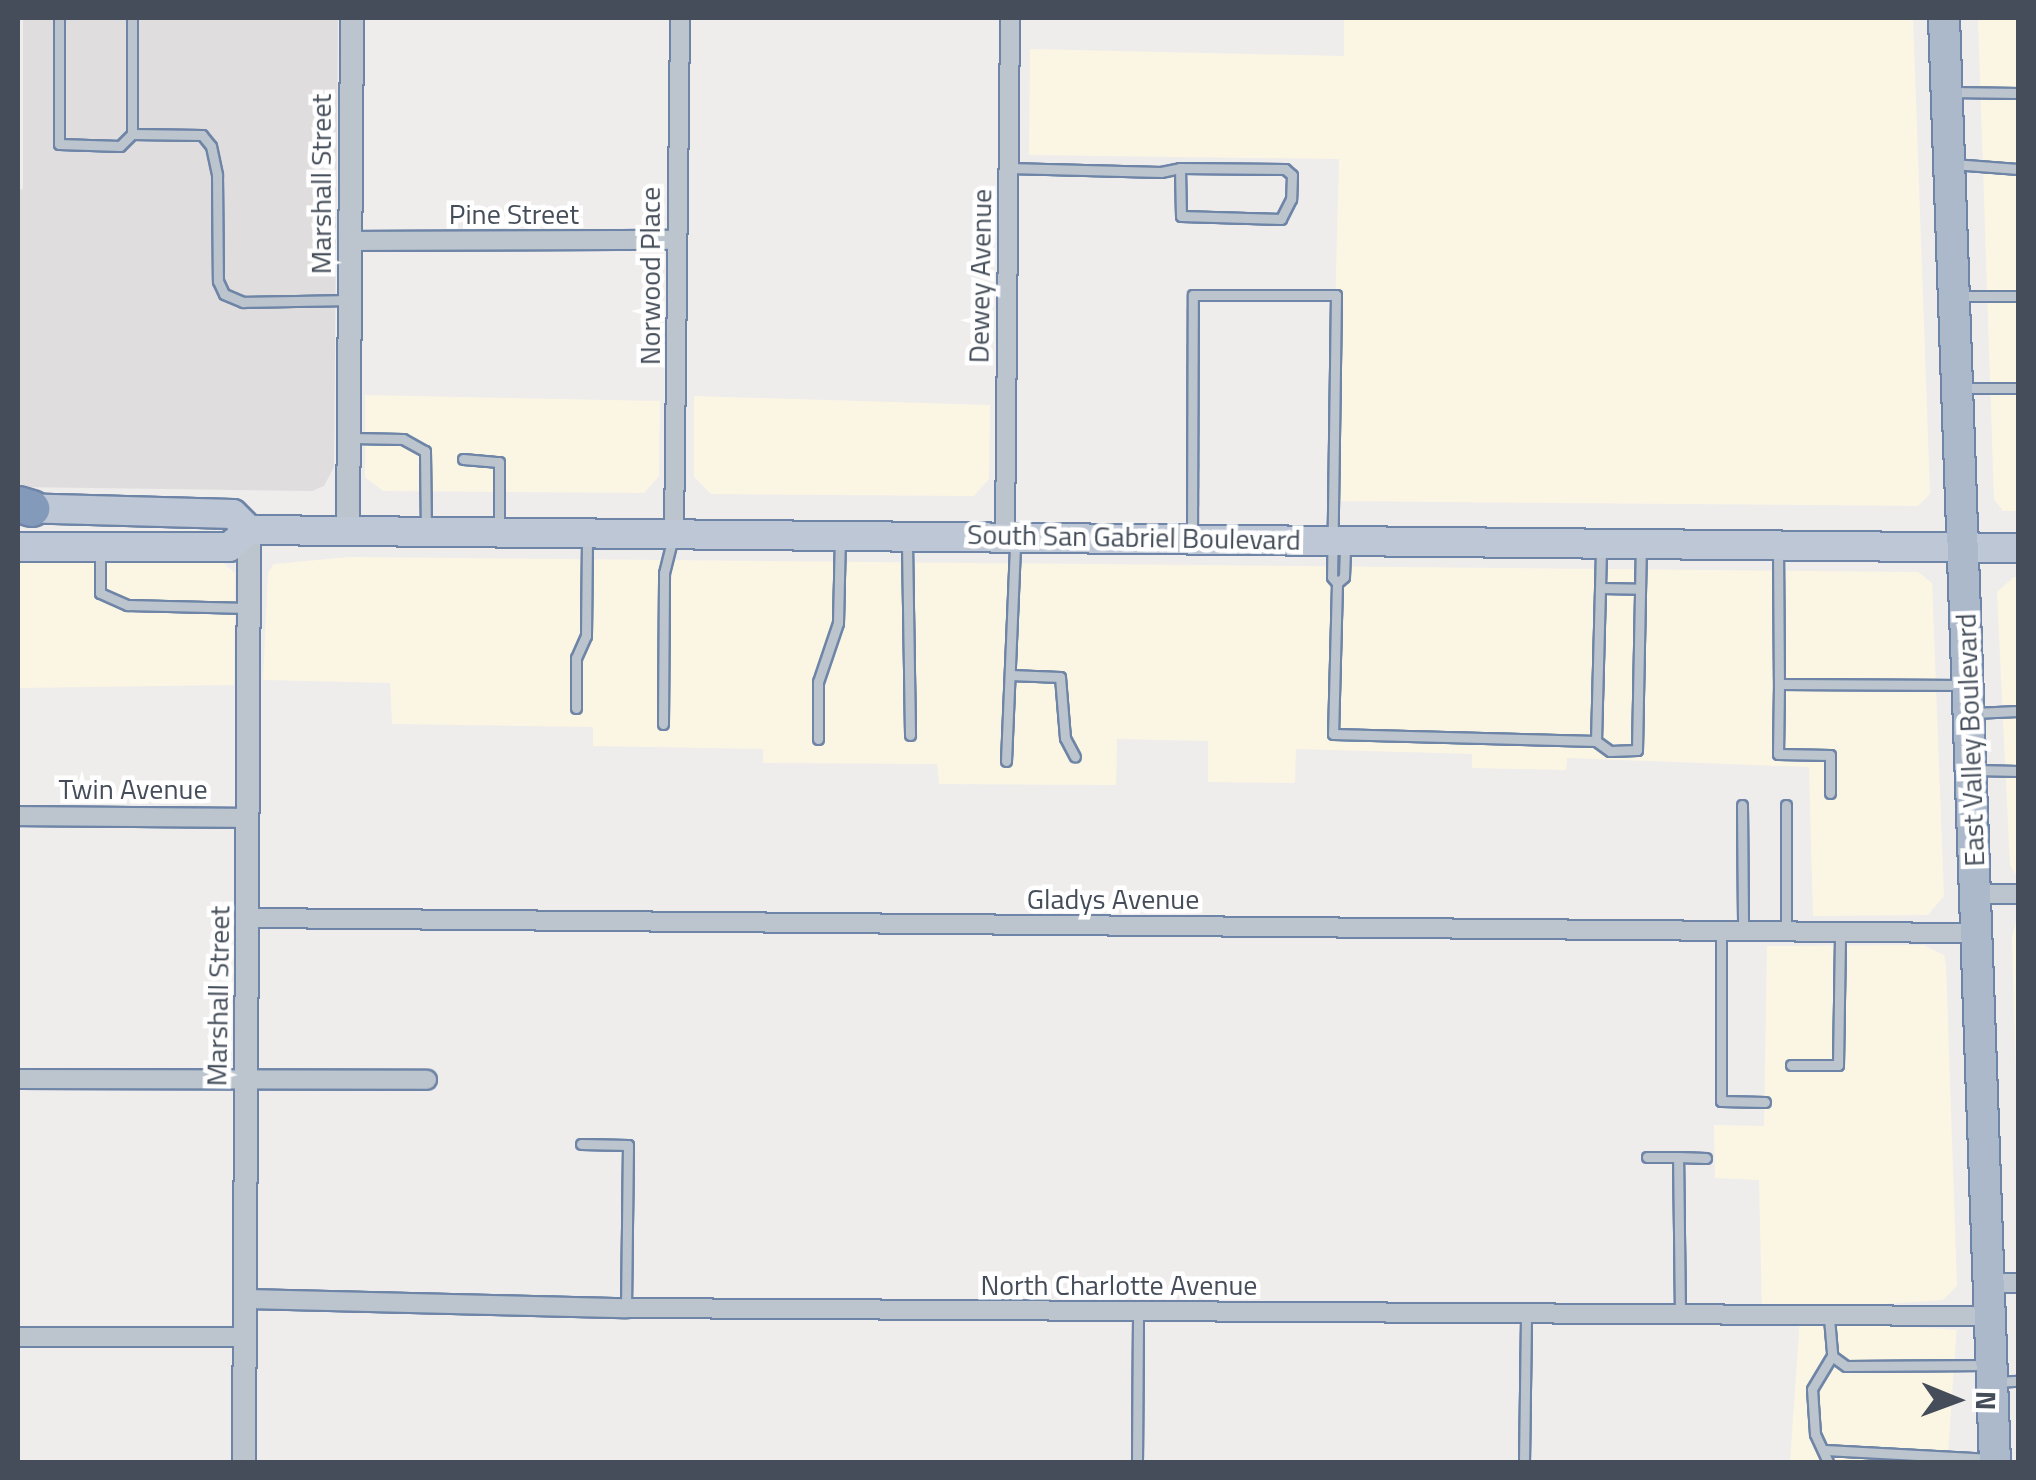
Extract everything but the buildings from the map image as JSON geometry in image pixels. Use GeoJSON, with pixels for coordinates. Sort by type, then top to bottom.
{"type":"FeatureCollection","features":[{"type":"Feature","properties":{"kind":"main road","name":"East Valley Boulevard"},"geometry":{"type":"LineString","coordinates":[[1944,18],[1976,933],[2004,1283],[1991,1316],[2001,1376],[1995,1461]]}},
{"type":"Feature","properties":{"kind":"main road","name":"South San Gabriel Boulevard"},"geometry":{"type":"LineString","coordinates":[[22,507],[233,514],[250,530]]}},
{"type":"Feature","properties":{"kind":"main road","name":"South San Gabriel Boulevard"},"geometry":{"type":"LineString","coordinates":[[18,546],[230,547],[250,530],[2018,548]]}},
{"type":"Feature","properties":{"kind":"street","name":"Marshall Street"},"geometry":{"type":"LineString","coordinates":[[348,532],[352,18]]}},
{"type":"Feature","properties":{"kind":"street","name":"Norwood Place"},"geometry":{"type":"LineString","coordinates":[[674,534],[680,18]]}},
{"type":"Feature","properties":{"kind":"street","name":"Dewey Avenue"},"geometry":{"type":"LineString","coordinates":[[1010,18],[1010,536]]}},
{"type":"Feature","properties":{"kind":"street","name":"Pine Street"},"geometry":{"type":"LineString","coordinates":[[352,242],[677,240]]}},
{"type":"Feature","properties":{"kind":"street","name":"Marshall Street"},"geometry":{"type":"LineString","coordinates":[[244,1462],[250,530]]}},
{"type":"Feature","properties":{"kind":"street","name":"Twin Avenue"},"geometry":{"type":"LineString","coordinates":[[18,816],[249,818]]}},
{"type":"Feature","properties":{"kind":"street"},"geometry":{"type":"LineString","coordinates":[[1975,894],[2018,894]]}},
{"type":"Feature","properties":{"kind":"street","name":"Gladys Avenue"},"geometry":{"type":"LineString","coordinates":[[249,918],[1976,933]]}},
{"type":"Feature","properties":{"kind":"street"},"geometry":{"type":"LineString","coordinates":[[18,1079],[428,1080]]}},
{"type":"Feature","properties":{"kind":"street","name":"North Charlotte Avenue"},"geometry":{"type":"LineString","coordinates":[[246,1299],[626,1308],[1138,1313],[1991,1316]]}},
{"type":"Feature","properties":{"kind":"street"},"geometry":{"type":"LineString","coordinates":[[18,1337],[245,1338]]}},
{"type":"Feature","properties":{"kind":"lane"},"geometry":{"type":"LineString","coordinates":[[59,18],[58,144],[120,146],[132,134],[132,18]]}},
{"type":"Feature","properties":{"kind":"lane"},"geometry":{"type":"LineString","coordinates":[[1947,92],[2018,94]]}},
{"type":"Feature","properties":{"kind":"lane"},"geometry":{"type":"LineString","coordinates":[[132,134],[202,135],[211,146],[217,175],[218,281],[224,294],[243,302],[351,300]]}},
{"type":"Feature","properties":{"kind":"lane"},"geometry":{"type":"LineString","coordinates":[[1950,163],[2018,170]]}},
{"type":"Feature","properties":{"kind":"lane"},"geometry":{"type":"LineString","coordinates":[[1008,168],[1180,168],[1285,170],[1292,175],[1291,198],[1281,219],[1181,216],[1180,168]]}},
{"type":"Feature","properties":{"kind":"lane"},"geometry":{"type":"LineString","coordinates":[[1192,538],[1194,294],[1336,295],[1333,492],[1344,578],[1337,583],[1333,734],[1596,741],[1610,750],[1637,750],[1641,542]]}},
{"type":"Feature","properties":{"kind":"lane"},"geometry":{"type":"LineString","coordinates":[[1955,296],[2018,296]]}},
{"type":"Feature","properties":{"kind":"lane"},"geometry":{"type":"LineString","coordinates":[[1958,388],[2018,388]]}},
{"type":"Feature","properties":{"kind":"lane"},"geometry":{"type":"LineString","coordinates":[[349,438],[403,439],[424,451],[426,532]]}},
{"type":"Feature","properties":{"kind":"lane"},"geometry":{"type":"LineString","coordinates":[[464,459],[498,462],[499,533]]}},
{"type":"Feature","properties":{"kind":"lane"},"geometry":{"type":"LineString","coordinates":[[425,461],[440,460]]}},
{"type":"Feature","properties":{"kind":"lane"},"geometry":{"type":"LineString","coordinates":[[576,708],[576,658],[586,636],[588,534]]}},
{"type":"Feature","properties":{"kind":"lane"},"geometry":{"type":"LineString","coordinates":[[662,724],[664,573],[674,534]]}},
{"type":"Feature","properties":{"kind":"lane"},"geometry":{"type":"LineString","coordinates":[[818,738],[818,682],[838,623],[840,535]]}},
{"type":"Feature","properties":{"kind":"lane"},"geometry":{"type":"LineString","coordinates":[[907,536],[910,736]]}},
{"type":"Feature","properties":{"kind":"lane"},"geometry":{"type":"LineString","coordinates":[[1006,761],[1010,536]]}},
{"type":"Feature","properties":{"kind":"lane"},"geometry":{"type":"LineString","coordinates":[[1596,741],[1601,542]]}},
{"type":"Feature","properties":{"kind":"lane"},"geometry":{"type":"LineString","coordinates":[[1778,544],[1778,754],[1830,755],[1830,793]]}},
{"type":"Feature","properties":{"kind":"lane"},"geometry":{"type":"LineString","coordinates":[[100,546],[100,593],[127,605],[249,608]]}},
{"type":"Feature","properties":{"kind":"lane"},"geometry":{"type":"LineString","coordinates":[[1601,588],[1640,589]]}},
{"type":"Feature","properties":{"kind":"lane"},"geometry":{"type":"LineString","coordinates":[[1010,675],[1060,677],[1065,738],[1075,757]]}},
{"type":"Feature","properties":{"kind":"lane"},"geometry":{"type":"LineString","coordinates":[[1779,684],[1969,699],[2018,711]]}},
{"type":"Feature","properties":{"kind":"lane"},"geometry":{"type":"LineString","coordinates":[[1972,770],[2018,772]]}},
{"type":"Feature","properties":{"kind":"lane"},"geometry":{"type":"LineString","coordinates":[[1742,805],[1743,930]]}},
{"type":"Feature","properties":{"kind":"lane"},"geometry":{"type":"LineString","coordinates":[[1786,805],[1786,932]]}},
{"type":"Feature","properties":{"kind":"lane"},"geometry":{"type":"LineString","coordinates":[[1721,930],[1720,1101],[1765,1102]]}},
{"type":"Feature","properties":{"kind":"lane"},"geometry":{"type":"LineString","coordinates":[[1791,1065],[1838,1065],[1840,932]]}},
{"type":"Feature","properties":{"kind":"lane"},"geometry":{"type":"LineString","coordinates":[[581,1144],[628,1145],[626,1308]]}},
{"type":"Feature","properties":{"kind":"lane"},"geometry":{"type":"LineString","coordinates":[[1678,1157],[1680,1317]]}},
{"type":"Feature","properties":{"kind":"lane"},"geometry":{"type":"LineString","coordinates":[[1646,1158],[1706,1158]]}},
{"type":"Feature","properties":{"kind":"lane"},"geometry":{"type":"LineString","coordinates":[[1136,1462],[1138,1313]]}},
{"type":"Feature","properties":{"kind":"lane"},"geometry":{"type":"LineString","coordinates":[[1524,1462],[1526,1316]]}},
{"type":"Feature","properties":{"kind":"lane"},"geometry":{"type":"LineString","coordinates":[[1828,1462],[1815,1434],[1812,1389],[1832,1356],[1829,1318]]}},
{"type":"Feature","properties":{"kind":"lane"},"geometry":{"type":"LineString","coordinates":[[1832,1356],[1846,1366],[2001,1376]]}},
{"type":"Feature","properties":{"kind":"lane"},"geometry":{"type":"LineString","coordinates":[[1825,1450],[1995,1461]]}},
{"type":"Feature","properties":{"kind":"shaded area"},"geometry":{"type":"Polygon","coordinates":[[[23,18],[338,18],[334,467],[324,486],[312,491],[18,487],[18,190],[23,189],[23,18]]]}},
{"type":"Feature","properties":{"kind":"shaded area"},"geometry":{"type":"Polygon","coordinates":[[[1344,18],[1913,18],[1930,494],[1918,506],[1330,501],[1339,159],[1029,155],[1030,49],[1344,56],[1344,18]]]}},
{"type":"Feature","properties":{"kind":"shaded area"},"geometry":{"type":"Polygon","coordinates":[[[1978,18],[2018,18],[2018,511],[2003,511],[1994,499],[1978,18]]]}},
{"type":"Feature","properties":{"kind":"shaded area"},"geometry":{"type":"Polygon","coordinates":[[[365,395],[660,401],[659,476],[644,493],[383,491],[365,477],[365,395]]]}},
{"type":"Feature","properties":{"kind":"shaded area"},"geometry":{"type":"Polygon","coordinates":[[[694,396],[990,405],[989,479],[974,496],[711,494],[694,477],[694,396]]]}},
{"type":"Feature","properties":{"kind":"shaded area"},"geometry":{"type":"Polygon","coordinates":[[[215,556],[235,573],[234,685],[18,688],[18,559],[215,556]]]}},
{"type":"Feature","properties":{"kind":"shaded area"},"geometry":{"type":"Polygon","coordinates":[[[350,557],[1918,572],[1932,583],[1944,896],[1928,915],[1813,916],[1809,767],[1567,758],[1566,770],[1472,768],[1472,754],[1296,749],[1295,783],[1208,782],[1208,741],[1117,739],[1116,785],[939,784],[937,764],[763,763],[763,749],[593,746],[593,727],[392,724],[390,683],[263,680],[268,573],[274,564],[350,557]]]}},
{"type":"Feature","properties":{"kind":"shaded area"},"geometry":{"type":"Polygon","coordinates":[[[2018,577],[2018,877],[2010,866],[1997,592],[2018,577]]]}},
{"type":"Feature","properties":{"kind":"shaded area"},"geometry":{"type":"Polygon","coordinates":[[[2018,913],[2018,1154],[2012,937],[2018,913]]]}},
{"type":"Feature","properties":{"kind":"shaded area"},"geometry":{"type":"Polygon","coordinates":[[[1924,945],[1944,955],[1946,966],[1957,1286],[1943,1300],[1762,1312],[1759,1180],[1715,1178],[1714,1125],[1764,1126],[1767,946],[1924,945]]]}},
{"type":"Feature","properties":{"kind":"shaded area"},"geometry":{"type":"Polygon","coordinates":[[[1800,1319],[1957,1330],[1947,1462],[1790,1462],[1800,1319]]]}}]}
